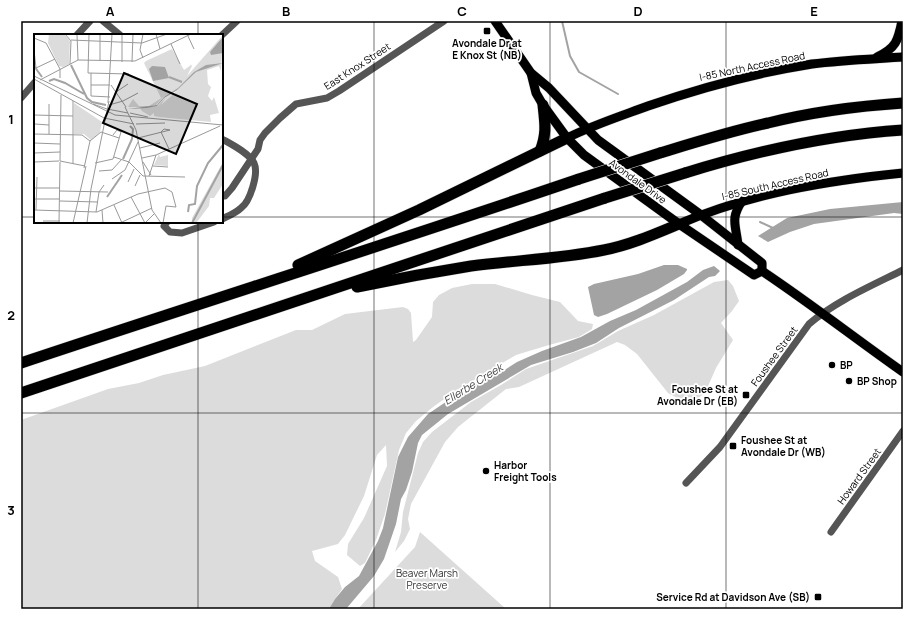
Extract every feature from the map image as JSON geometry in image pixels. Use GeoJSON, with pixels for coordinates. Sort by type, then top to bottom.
{"type":"FeatureCollection","features":[{"type":"Feature","properties":{"kind":"highway"},"geometry":{"type":"LineString","coordinates":[[21,362],[424,232],[660,153],[768,122],[820,112],[899,103]]}},
{"type":"Feature","properties":{"kind":"highway"},"geometry":{"type":"LineString","coordinates":[[540,151],[545,135],[543,105]]}},
{"type":"Feature","properties":{"kind":"highway"},"geometry":{"type":"LineString","coordinates":[[21,393],[311,297],[474,241],[684,173],[786,146],[835,137],[902,130]]}},
{"type":"Feature","properties":{"kind":"highway"},"geometry":{"type":"LineString","coordinates":[[254,286],[419,210],[567,138]]}},
{"type":"Feature","properties":{"kind":"highway"},"geometry":{"type":"LineString","coordinates":[[311,297],[429,273],[472,266],[563,257],[605,250],[629,243],[679,224]]}},
{"type":"Feature","properties":{"kind":"main road","name":"Avondale Drive"},"geometry":{"type":"LineString","coordinates":[[495,21],[531,73],[549,88],[598,140],[701,215],[762,264],[762,271]]}},
{"type":"Feature","properties":{"kind":"main road"},"geometry":{"type":"LineString","coordinates":[[873,59],[885,53],[895,43],[898,38],[902,21]]}},
{"type":"Feature","properties":{"kind":"main road","name":"I-85 North Access Road"},"geometry":{"type":"LineString","coordinates":[[567,138],[587,128],[686,93],[723,82],[814,64],[903,57]]}},
{"type":"Feature","properties":{"kind":"main road","name":"Avondale Drive"},"geometry":{"type":"LineString","coordinates":[[531,73],[536,93],[543,105],[567,138],[584,155],[679,224],[754,274],[762,271]]}},
{"type":"Feature","properties":{"kind":"main road","name":"I-85 South Access Road"},"geometry":{"type":"LineString","coordinates":[[679,224],[742,201],[823,183],[903,173]]}},
{"type":"Feature","properties":{"kind":"main road"},"geometry":{"type":"LineString","coordinates":[[738,245],[734,218],[742,201]]}},
{"type":"Feature","properties":{"kind":"main road","name":"Avondale Drive"},"geometry":{"type":"LineString","coordinates":[[762,271],[903,372]]}},
{"type":"Feature","properties":{"kind":"street"},"geometry":{"type":"LineString","coordinates":[[78,34],[90,21]]}},
{"type":"Feature","properties":{"kind":"street"},"geometry":{"type":"LineString","coordinates":[[103,21],[119,34]]}},
{"type":"Feature","properties":{"kind":"street"},"geometry":{"type":"LineString","coordinates":[[223,34],[237,21]]}},
{"type":"Feature","properties":{"kind":"street","name":"East Knox Street"},"geometry":{"type":"LineString","coordinates":[[223,196],[225,196],[232,188],[258,149],[260,140],[265,133],[296,104],[327,98],[444,21]]}},
{"type":"Feature","properties":{"kind":"street"},"geometry":{"type":"LineString","coordinates":[[21,98],[34,83]]}},
{"type":"Feature","properties":{"kind":"street"},"geometry":{"type":"LineString","coordinates":[[223,140],[239,149],[251,159],[255,166],[254,183],[247,200],[242,208],[223,218]]}},
{"type":"Feature","properties":{"kind":"street"},"geometry":{"type":"LineString","coordinates":[[166,223],[164,226],[170,232],[182,233],[211,223]]}},
{"type":"Feature","properties":{"kind":"street","name":"Foushee Street"},"geometry":{"type":"LineString","coordinates":[[686,483],[720,447],[809,324],[821,314],[903,270]]}},
{"type":"Feature","properties":{"kind":"street","name":"Howard Street"},"geometry":{"type":"LineString","coordinates":[[831,532],[903,431]]}},
{"type":"Feature","properties":{"kind":"green space"},"geometry":{"type":"Polygon","coordinates":[[[728,280],[733,286],[739,301],[721,323],[733,340],[716,368],[705,393],[694,401],[681,400],[668,393],[637,354],[625,345],[617,342],[519,387],[506,389],[458,427],[445,442],[411,504],[408,519],[410,529],[404,541],[395,552],[401,532],[403,512],[418,453],[423,442],[432,432],[471,402],[526,369],[593,346],[618,331],[654,315],[714,282],[728,280]]]}},
{"type":"Feature","properties":{"kind":"green space"},"geometry":{"type":"Polygon","coordinates":[[[472,284],[495,284],[560,302],[578,321],[593,324],[592,329],[579,337],[516,355],[454,392],[416,421],[406,433],[399,450],[385,514],[376,540],[365,563],[360,566],[347,555],[348,544],[364,518],[387,466],[386,445],[377,455],[364,496],[345,535],[338,544],[312,551],[315,561],[338,577],[342,589],[333,602],[331,609],[21,609],[21,420],[108,389],[139,383],[163,375],[205,366],[296,330],[312,330],[345,314],[403,307],[408,309],[411,313],[413,342],[432,317],[433,302],[439,295],[452,288],[472,284]]]}},
{"type":"Feature","properties":{"kind":"green space","name":"Beaver Marsh Preserve"},"geometry":{"type":"Polygon","coordinates":[[[420,532],[506,609],[358,609],[415,547],[420,532]]]}},
{"type":"Feature","properties":{"kind":"shaded area"},"geometry":{"type":"Polygon","coordinates":[[[903,202],[903,214],[894,213],[814,224],[790,232],[768,242],[758,236],[787,218],[830,209],[903,202]]]}},
{"type":"Feature","properties":{"kind":"shaded area"},"geometry":{"type":"Polygon","coordinates":[[[664,265],[678,265],[687,270],[684,274],[657,290],[607,314],[598,317],[594,315],[588,287],[594,284],[638,274],[664,265]]]}},
{"type":"Feature","properties":{"kind":"shaded area"},"geometry":{"type":"Polygon","coordinates":[[[714,266],[720,271],[715,276],[709,277],[674,300],[619,328],[596,343],[531,365],[448,414],[422,435],[418,443],[412,472],[406,490],[401,499],[396,524],[384,559],[374,576],[346,609],[329,609],[345,587],[359,576],[378,541],[383,528],[398,457],[408,437],[428,414],[462,391],[503,371],[517,362],[581,337],[610,321],[636,310],[687,282],[703,270],[714,266]]]}},
{"type":"Feature","properties":{"kind":"waterway"},"geometry":{"type":"LineString","coordinates":[[562,21],[570,56],[579,72],[618,94]]}},
{"type":"Feature","properties":{"kind":"waterway"},"geometry":{"type":"LineString","coordinates":[[760,222],[773,228]]}},
{"type":"Feature","properties":{"kind":"place","name":"Avondale Dr at E Knox St (NB)"},"geometry":{"type":"Point","coordinates":[487,31]}},
{"type":"Feature","properties":{"kind":"place","name":"BP"},"geometry":{"type":"Point","coordinates":[832,365]}},
{"type":"Feature","properties":{"kind":"place","name":"BP Shop"},"geometry":{"type":"Point","coordinates":[849,381]}},
{"type":"Feature","properties":{"kind":"place","name":"Foushee St at Avondale Dr (EB)"},"geometry":{"type":"Point","coordinates":[746,395]}},
{"type":"Feature","properties":{"kind":"place","name":"Foushee St at Avondale Dr (WB)"},"geometry":{"type":"Point","coordinates":[733,446]}},
{"type":"Feature","properties":{"kind":"place","name":"Harbor Freight Tools"},"geometry":{"type":"Point","coordinates":[486,471]}},
{"type":"Feature","properties":{"kind":"place","name":"Service Rd at Davidson Ave (SB)"},"geometry":{"type":"Point","coordinates":[818,597]}},
{"type":"Feature","properties":{"kind":"water label","name":"Ellerbe Creek"},"geometry":{"type":"Point","coordinates":[473,384]}}]}
